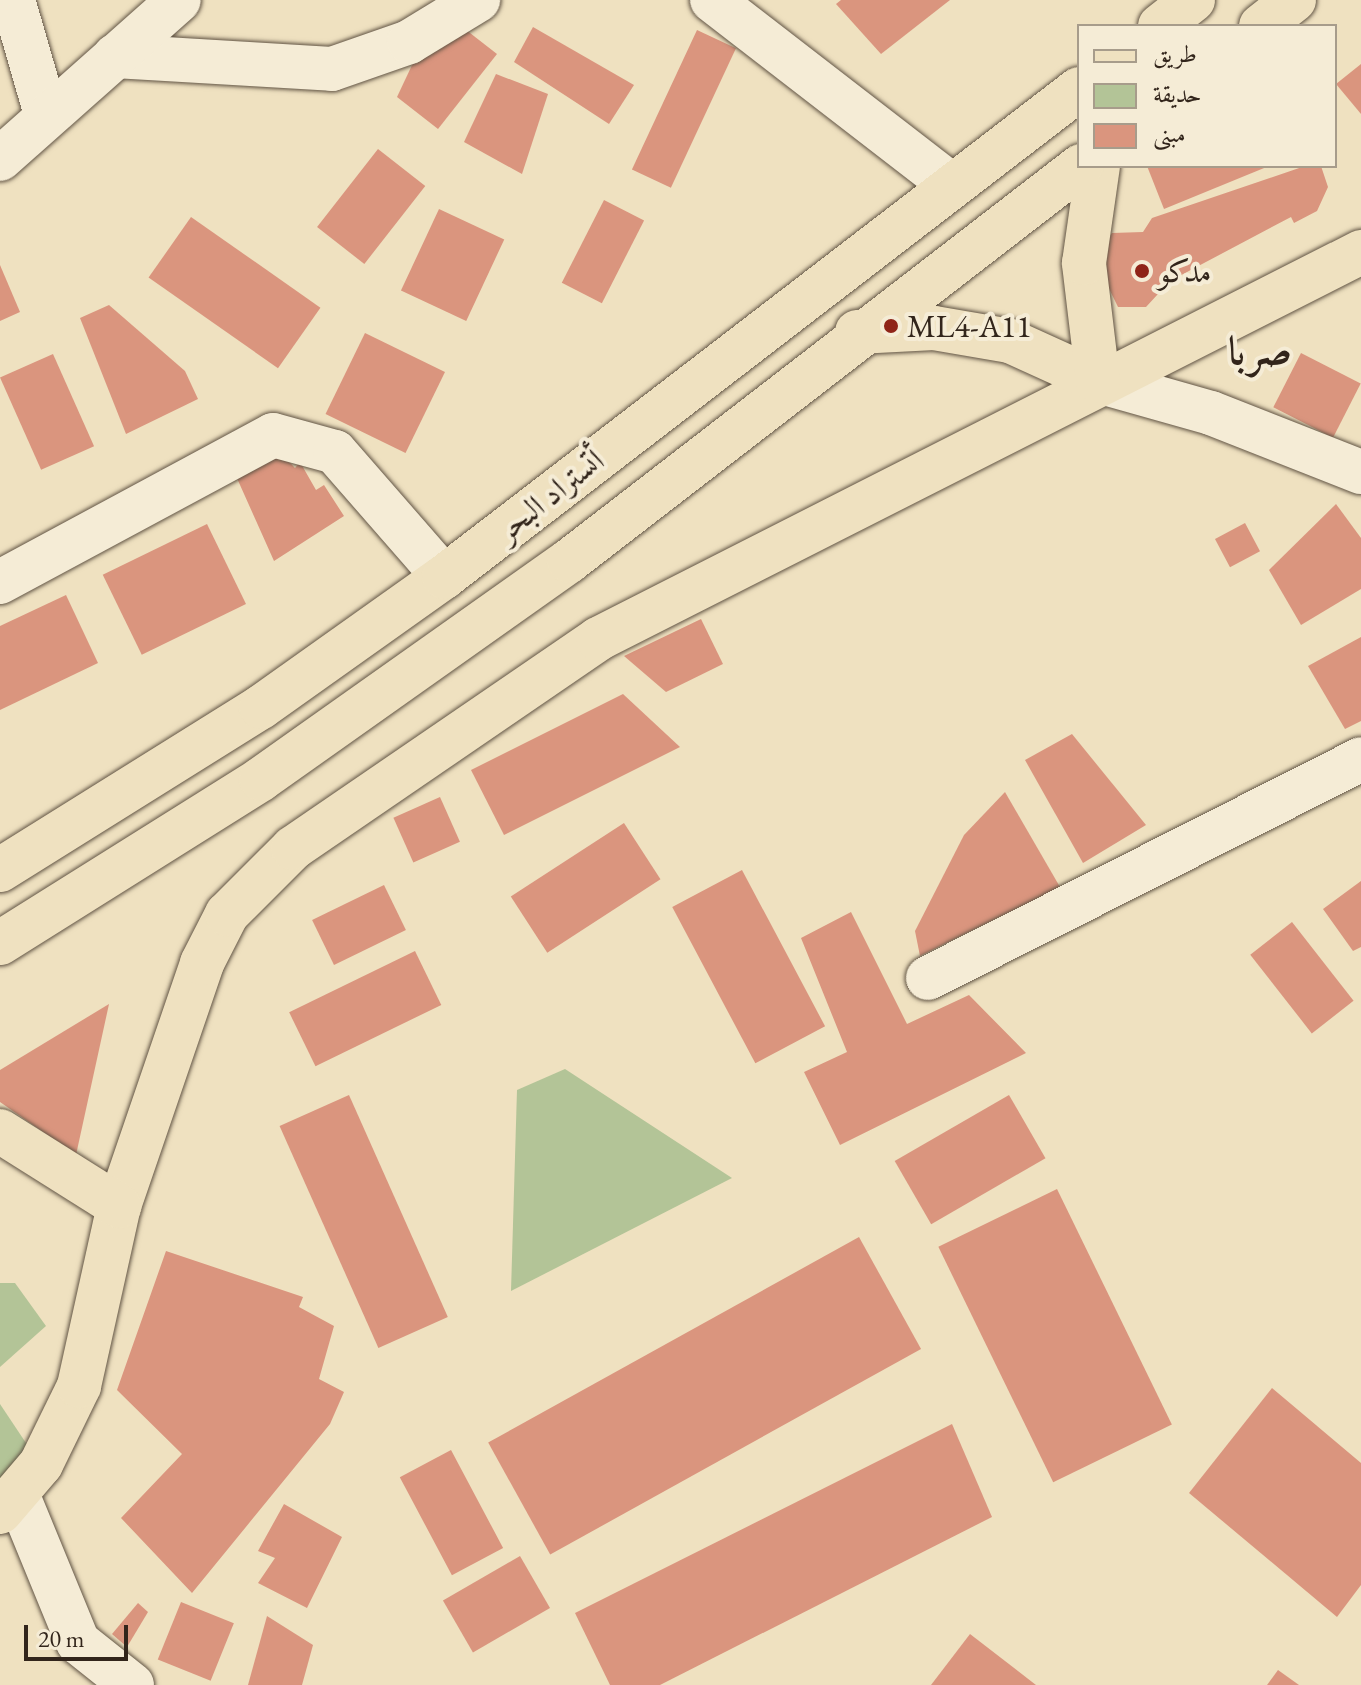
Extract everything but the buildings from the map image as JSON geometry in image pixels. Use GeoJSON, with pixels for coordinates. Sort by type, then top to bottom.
{"type":"FeatureCollection","features":[{"type":"Feature","properties":{"kind":"main road"},"geometry":{"type":"LineString","coordinates":[[1132,24],[1145,0]]}},
{"type":"Feature","properties":{"kind":"main road"},"geometry":{"type":"LineString","coordinates":[[1163,24],[1193,0]]}},
{"type":"Feature","properties":{"kind":"main road"},"geometry":{"type":"LineString","coordinates":[[1264,24],[1294,0]]}},
{"type":"Feature","properties":{"kind":"main road","name":"أتستراد البحر"},"geometry":{"type":"LineString","coordinates":[[0,870],[261,707],[444,577],[1077,90]]}},
{"type":"Feature","properties":{"kind":"main road","name":"أتستراد البحر"},"geometry":{"type":"LineString","coordinates":[[0,943],[261,779],[569,561],[857,332],[1078,168]]}},
{"type":"Feature","properties":{"kind":"main road"},"geometry":{"type":"LineString","coordinates":[[1098,168],[1084,263],[1098,381]]}},
{"type":"Feature","properties":{"kind":"main road"},"geometry":{"type":"LineString","coordinates":[[9,1504],[79,1386],[119,1206],[212,942],[227,914],[293,848],[598,639],[1098,381],[1361,252]]}},
{"type":"Feature","properties":{"kind":"main road"},"geometry":{"type":"LineString","coordinates":[[857,332],[934,328],[1010,341],[1098,381]]}},
{"type":"Feature","properties":{"kind":"main road"},"geometry":{"type":"LineString","coordinates":[[0,1131],[119,1206]]}},
{"type":"Feature","properties":{"kind":"street"},"geometry":{"type":"LineString","coordinates":[[13,0],[46,114]]}},
{"type":"Feature","properties":{"kind":"street"},"geometry":{"type":"LineString","coordinates":[[0,159],[46,114],[179,0]]}},
{"type":"Feature","properties":{"kind":"street"},"geometry":{"type":"LineString","coordinates":[[115,56],[332,69],[409,42],[478,0]]}},
{"type":"Feature","properties":{"kind":"street"},"geometry":{"type":"LineString","coordinates":[[712,0],[951,185]]}},
{"type":"Feature","properties":{"kind":"street"},"geometry":{"type":"LineString","coordinates":[[1098,381],[1211,413],[1361,472]]}},
{"type":"Feature","properties":{"kind":"street"},"geometry":{"type":"LineString","coordinates":[[0,582],[273,435],[335,452],[444,577]]}},
{"type":"Feature","properties":{"kind":"street"},"geometry":{"type":"LineString","coordinates":[[928,978],[1361,759]]}},
{"type":"Feature","properties":{"kind":"street"},"geometry":{"type":"LineString","coordinates":[[9,1504],[78,1642],[132,1685]]}},
{"type":"Feature","properties":{"kind":"green space"},"geometry":{"type":"Polygon","coordinates":[[[565,1069],[732,1178],[511,1291],[517,1090],[565,1069]]]}},
{"type":"Feature","properties":{"kind":"green space"},"geometry":{"type":"Polygon","coordinates":[[[0,1283],[15,1283],[46,1326],[0,1367],[0,1283]]]}},
{"type":"Feature","properties":{"kind":"green space"},"geometry":{"type":"Polygon","coordinates":[[[0,1404],[30,1449],[0,1483],[0,1404]]]}},
{"type":"Feature","properties":{"kind":"place","name":"مدكو"},"geometry":{"type":"Point","coordinates":[1142,271]}},
{"type":"Feature","properties":{"kind":"place","name":"ML4-A11"},"geometry":{"type":"Point","coordinates":[891,326]}},
{"type":"Feature","properties":{"kind":"district","name":"صربا"},"geometry":{"type":"Point","coordinates":[1260,350]}}]}
